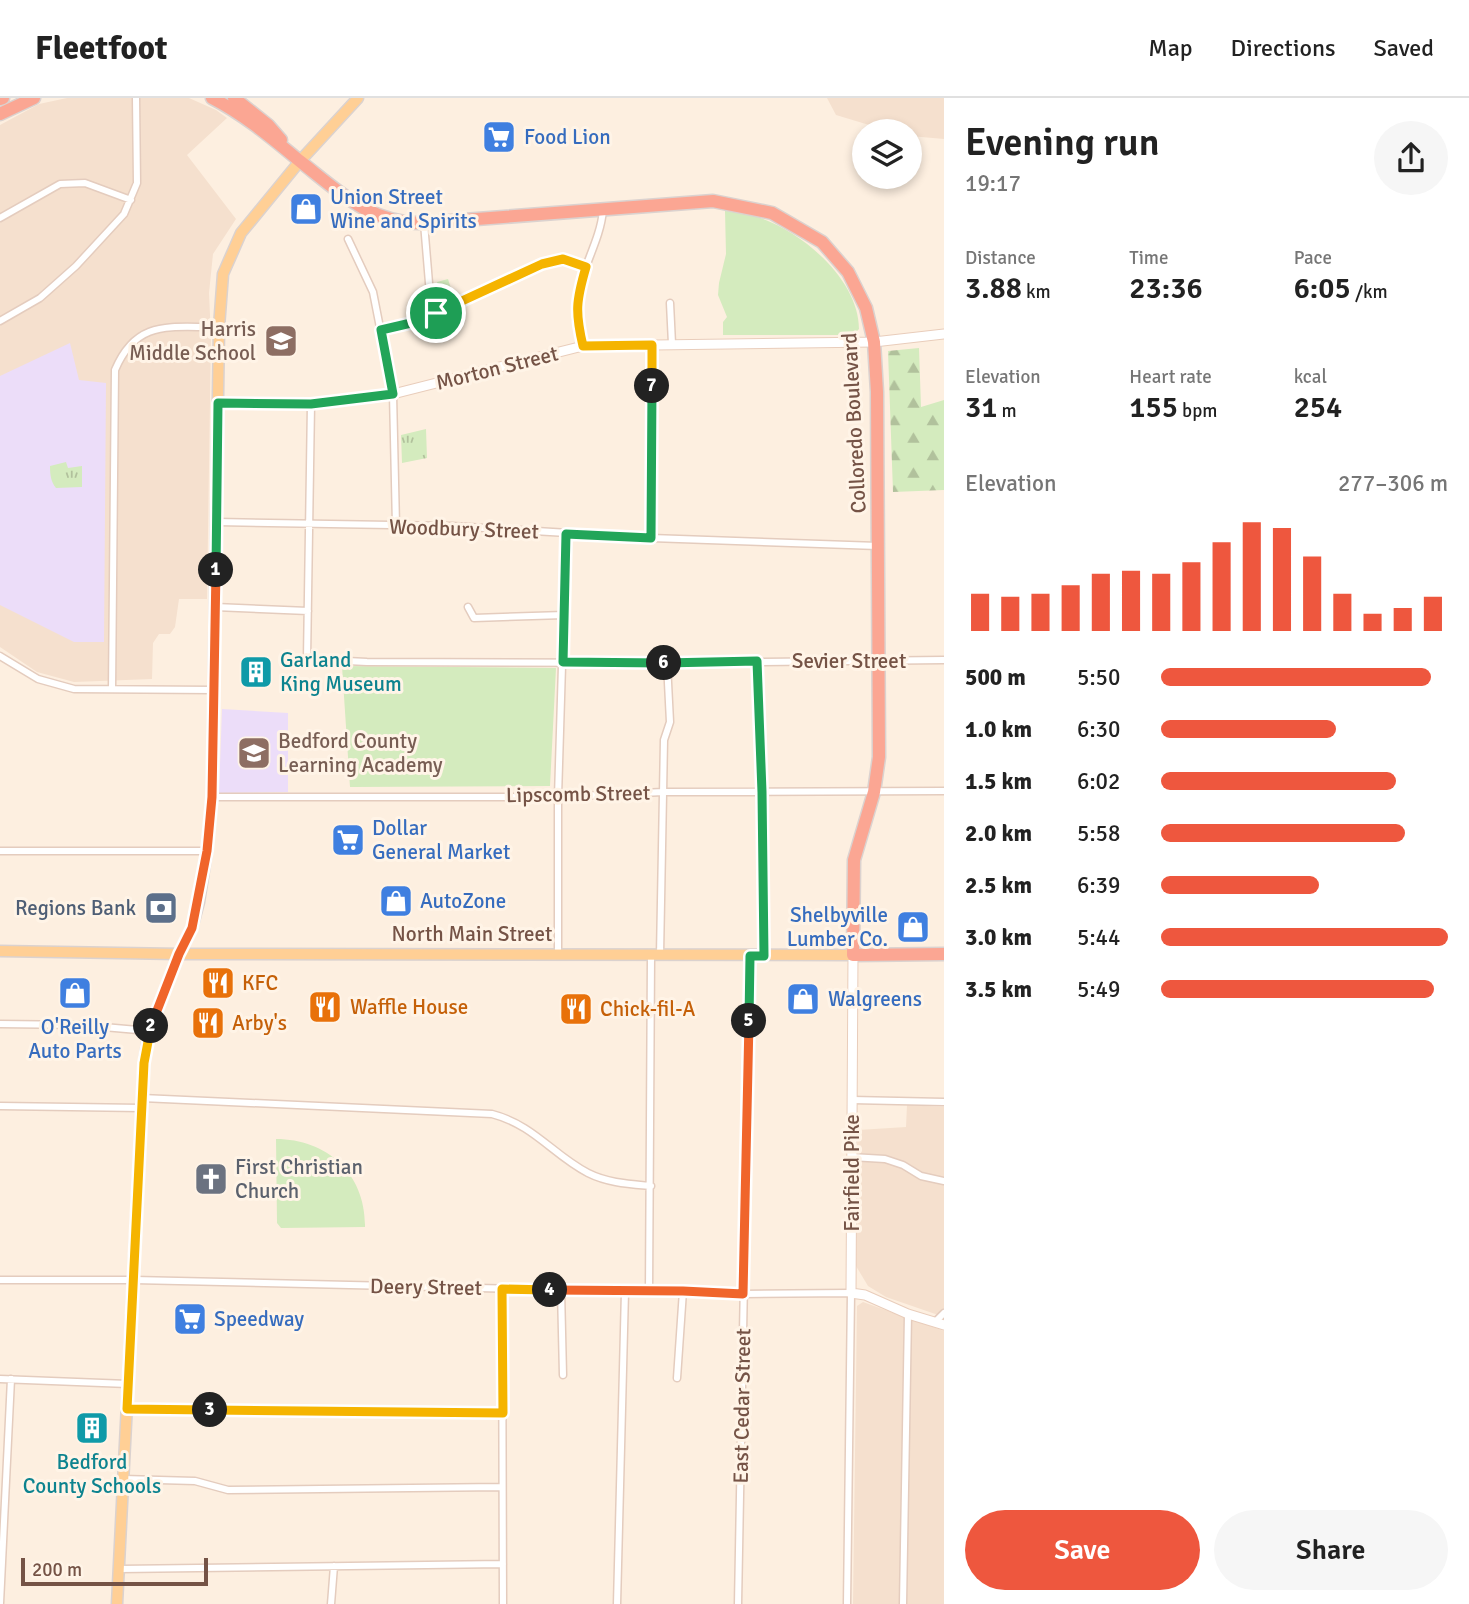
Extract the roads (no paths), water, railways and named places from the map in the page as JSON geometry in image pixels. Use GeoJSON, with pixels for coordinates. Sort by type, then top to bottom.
{"type":"FeatureCollection","features":[{"type":"Feature","properties":{"kind":"highway"},"geometry":{"type":"LineString","coordinates":[[2,103],[34,98]]}},
{"type":"Feature","properties":{"kind":"highway"},"geometry":{"type":"LineString","coordinates":[[212,98],[247,118],[300,161]]}},
{"type":"Feature","properties":{"kind":"highway"},"geometry":{"type":"LineString","coordinates":[[234,98],[268,125],[300,161]]}},
{"type":"Feature","properties":{"kind":"highway","name":"Colloredo Boulevard"},"geometry":{"type":"LineString","coordinates":[[300,161],[357,206],[379,217],[411,223],[713,201],[772,213],[822,242],[848,272],[866,308],[874,342],[877,392],[879,662],[879,758],[874,792],[854,860],[853,955]]}},
{"type":"Feature","properties":{"kind":"highway","name":"North Main Street"},"geometry":{"type":"LineString","coordinates":[[853,955],[944,954]]}},
{"type":"Feature","properties":{"kind":"main road"},"geometry":{"type":"LineString","coordinates":[[117,1604],[142,1103],[149,1031],[192,928],[207,851],[212,797],[219,327],[223,274],[242,233],[300,161],[358,98]]}},
{"type":"Feature","properties":{"kind":"main road","name":"North Main Street"},"geometry":{"type":"LineString","coordinates":[[0,951],[179,954],[853,955]]}},
{"type":"Feature","properties":{"kind":"street"},"geometry":{"type":"LineString","coordinates":[[0,321],[40,298],[76,266],[124,214],[137,183],[136,98]]}},
{"type":"Feature","properties":{"kind":"street"},"geometry":{"type":"LineString","coordinates":[[0,218],[60,184],[85,183],[131,200]]}},
{"type":"Feature","properties":{"kind":"street"},"geometry":{"type":"LineString","coordinates":[[583,346],[576,317],[578,297],[586,267],[602,227],[603,210]]}},
{"type":"Feature","properties":{"kind":"street"},"geometry":{"type":"LineString","coordinates":[[424,223],[430,295]]}},
{"type":"Feature","properties":{"kind":"street"},"geometry":{"type":"LineString","coordinates":[[348,239],[373,292],[393,394],[396,526]]}},
{"type":"Feature","properties":{"kind":"street"},"geometry":{"type":"LineString","coordinates":[[381,330],[436,313],[542,264],[563,259],[586,267]]}},
{"type":"Feature","properties":{"kind":"street"},"geometry":{"type":"LineString","coordinates":[[670,303],[672,344]]}},
{"type":"Feature","properties":{"kind":"street"},"geometry":{"type":"LineString","coordinates":[[112,689],[115,370],[121,356],[136,337],[152,330],[219,327]]}},
{"type":"Feature","properties":{"kind":"street","name":"Morton Street"},"geometry":{"type":"LineString","coordinates":[[218,403],[311,404],[393,394],[583,346],[874,342],[944,334]]}},
{"type":"Feature","properties":{"kind":"street"},"geometry":{"type":"LineString","coordinates":[[651,538],[652,345]]}},
{"type":"Feature","properties":{"kind":"street"},"geometry":{"type":"LineString","coordinates":[[215,607],[308,611],[311,404]]}},
{"type":"Feature","properties":{"kind":"street","name":"Woodbury Street"},"geometry":{"type":"LineString","coordinates":[[217,522],[452,526],[651,538],[878,546]]}},
{"type":"Feature","properties":{"kind":"street"},"geometry":{"type":"LineString","coordinates":[[558,953],[558,797],[566,534]]}},
{"type":"Feature","properties":{"kind":"street"},"geometry":{"type":"LineString","coordinates":[[468,607],[474,618],[564,615]]}},
{"type":"Feature","properties":{"kind":"street","name":"Sevier Street"},"geometry":{"type":"LineString","coordinates":[[308,611],[307,660],[667,663],[944,660]]}},
{"type":"Feature","properties":{"kind":"street"},"geometry":{"type":"LineString","coordinates":[[0,656],[38,680],[74,689],[215,690]]}},
{"type":"Feature","properties":{"kind":"street"},"geometry":{"type":"LineString","coordinates":[[757,661],[764,956]]}},
{"type":"Feature","properties":{"kind":"street"},"geometry":{"type":"LineString","coordinates":[[649,1292],[656,956],[664,740],[670,722],[667,663]]}},
{"type":"Feature","properties":{"kind":"street","name":"Lipscomb Street"},"geometry":{"type":"LineString","coordinates":[[212,797],[558,797],[663,792],[944,791]]}},
{"type":"Feature","properties":{"kind":"street"},"geometry":{"type":"LineString","coordinates":[[0,851],[207,851]]}},
{"type":"Feature","properties":{"kind":"street","name":"Fairfield Pike"},"geometry":{"type":"LineString","coordinates":[[851,1293],[853,955]]}},
{"type":"Feature","properties":{"kind":"street","name":"East Cedar Street"},"geometry":{"type":"LineString","coordinates":[[738,1604],[750,956]]}},
{"type":"Feature","properties":{"kind":"street"},"geometry":{"type":"LineString","coordinates":[[0,1024],[149,1031]]}},
{"type":"Feature","properties":{"kind":"street"},"geometry":{"type":"LineString","coordinates":[[852,1100],[944,1102]]}},
{"type":"Feature","properties":{"kind":"street"},"geometry":{"type":"LineString","coordinates":[[0,1106],[142,1103],[492,1114],[512,1119],[587,1172],[614,1183],[651,1186]]}},
{"type":"Feature","properties":{"kind":"street"},"geometry":{"type":"LineString","coordinates":[[851,1157],[886,1159],[921,1176],[944,1181]]}},
{"type":"Feature","properties":{"kind":"street","name":"Deery Street"},"geometry":{"type":"LineString","coordinates":[[0,1280],[134,1280],[743,1294],[851,1293]]}},
{"type":"Feature","properties":{"kind":"street"},"geometry":{"type":"LineString","coordinates":[[502,1289],[503,1604]]}},
{"type":"Feature","properties":{"kind":"street"},"geometry":{"type":"LineString","coordinates":[[561,1290],[563,1375]]}},
{"type":"Feature","properties":{"kind":"street"},"geometry":{"type":"LineString","coordinates":[[617,1604],[625,1291]]}},
{"type":"Feature","properties":{"kind":"street"},"geometry":{"type":"LineString","coordinates":[[677,1378],[683,1291]]}},
{"type":"Feature","properties":{"kind":"street"},"geometry":{"type":"LineString","coordinates":[[847,1604],[851,1293],[865,1295],[908,1314],[940,1324],[944,1313]]}},
{"type":"Feature","properties":{"kind":"street"},"geometry":{"type":"LineString","coordinates":[[903,1604],[908,1314]]}},
{"type":"Feature","properties":{"kind":"street"},"geometry":{"type":"LineString","coordinates":[[0,1379],[128,1384]]}},
{"type":"Feature","properties":{"kind":"street"},"geometry":{"type":"LineString","coordinates":[[0,1603],[11,1379]]}},
{"type":"Feature","properties":{"kind":"street"},"geometry":{"type":"LineString","coordinates":[[127,1409],[503,1413]]}},
{"type":"Feature","properties":{"kind":"street"},"geometry":{"type":"LineString","coordinates":[[123,1479],[195,1481],[228,1490],[501,1487]]}},
{"type":"Feature","properties":{"kind":"street"},"geometry":{"type":"LineString","coordinates":[[120,1569],[503,1564]]}},
{"type":"Feature","properties":{"kind":"street"},"geometry":{"type":"LineString","coordinates":[[331,1604],[334,1566]]}},
{"type":"Feature","properties":{"kind":"place","name":"Food Lion"},"geometry":{"type":"Point","coordinates":[499,137]}},
{"type":"Feature","properties":{"kind":"place","name":"Union Street Wine and Spirits"},"geometry":{"type":"Point","coordinates":[306,209]}},
{"type":"Feature","properties":{"kind":"place","name":"Harris Middle School"},"geometry":{"type":"Point","coordinates":[281,341]}},
{"type":"Feature","properties":{"kind":"place","name":"Garland King Museum"},"geometry":{"type":"Point","coordinates":[256,672]}},
{"type":"Feature","properties":{"kind":"place","name":"Bedford County Learning Academy"},"geometry":{"type":"Point","coordinates":[254,753]}},
{"type":"Feature","properties":{"kind":"place","name":"Dollar General Market"},"geometry":{"type":"Point","coordinates":[348,840]}},
{"type":"Feature","properties":{"kind":"place","name":"AutoZone"},"geometry":{"type":"Point","coordinates":[396,901]}},
{"type":"Feature","properties":{"kind":"place","name":"Regions Bank"},"geometry":{"type":"Point","coordinates":[161,908]}},
{"type":"Feature","properties":{"kind":"place","name":"Shelbyville Lumber Co."},"geometry":{"type":"Point","coordinates":[913,927]}},
{"type":"Feature","properties":{"kind":"place","name":"KFC"},"geometry":{"type":"Point","coordinates":[218,983]}},
{"type":"Feature","properties":{"kind":"place","name":"O'Reilly Auto Parts"},"geometry":{"type":"Point","coordinates":[75,993]}},
{"type":"Feature","properties":{"kind":"place","name":"Walgreens"},"geometry":{"type":"Point","coordinates":[803,999]}},
{"type":"Feature","properties":{"kind":"place","name":"Waffle House"},"geometry":{"type":"Point","coordinates":[325,1007]}},
{"type":"Feature","properties":{"kind":"place","name":"Chick-fil-A"},"geometry":{"type":"Point","coordinates":[576,1009]}},
{"type":"Feature","properties":{"kind":"place","name":"Arby's"},"geometry":{"type":"Point","coordinates":[208,1023]}},
{"type":"Feature","properties":{"kind":"place","name":"First Christian Church"},"geometry":{"type":"Point","coordinates":[211,1179]}},
{"type":"Feature","properties":{"kind":"place","name":"Speedway"},"geometry":{"type":"Point","coordinates":[190,1319]}},
{"type":"Feature","properties":{"kind":"place","name":"Bedford County Schools"},"geometry":{"type":"Point","coordinates":[92,1428]}}]}
